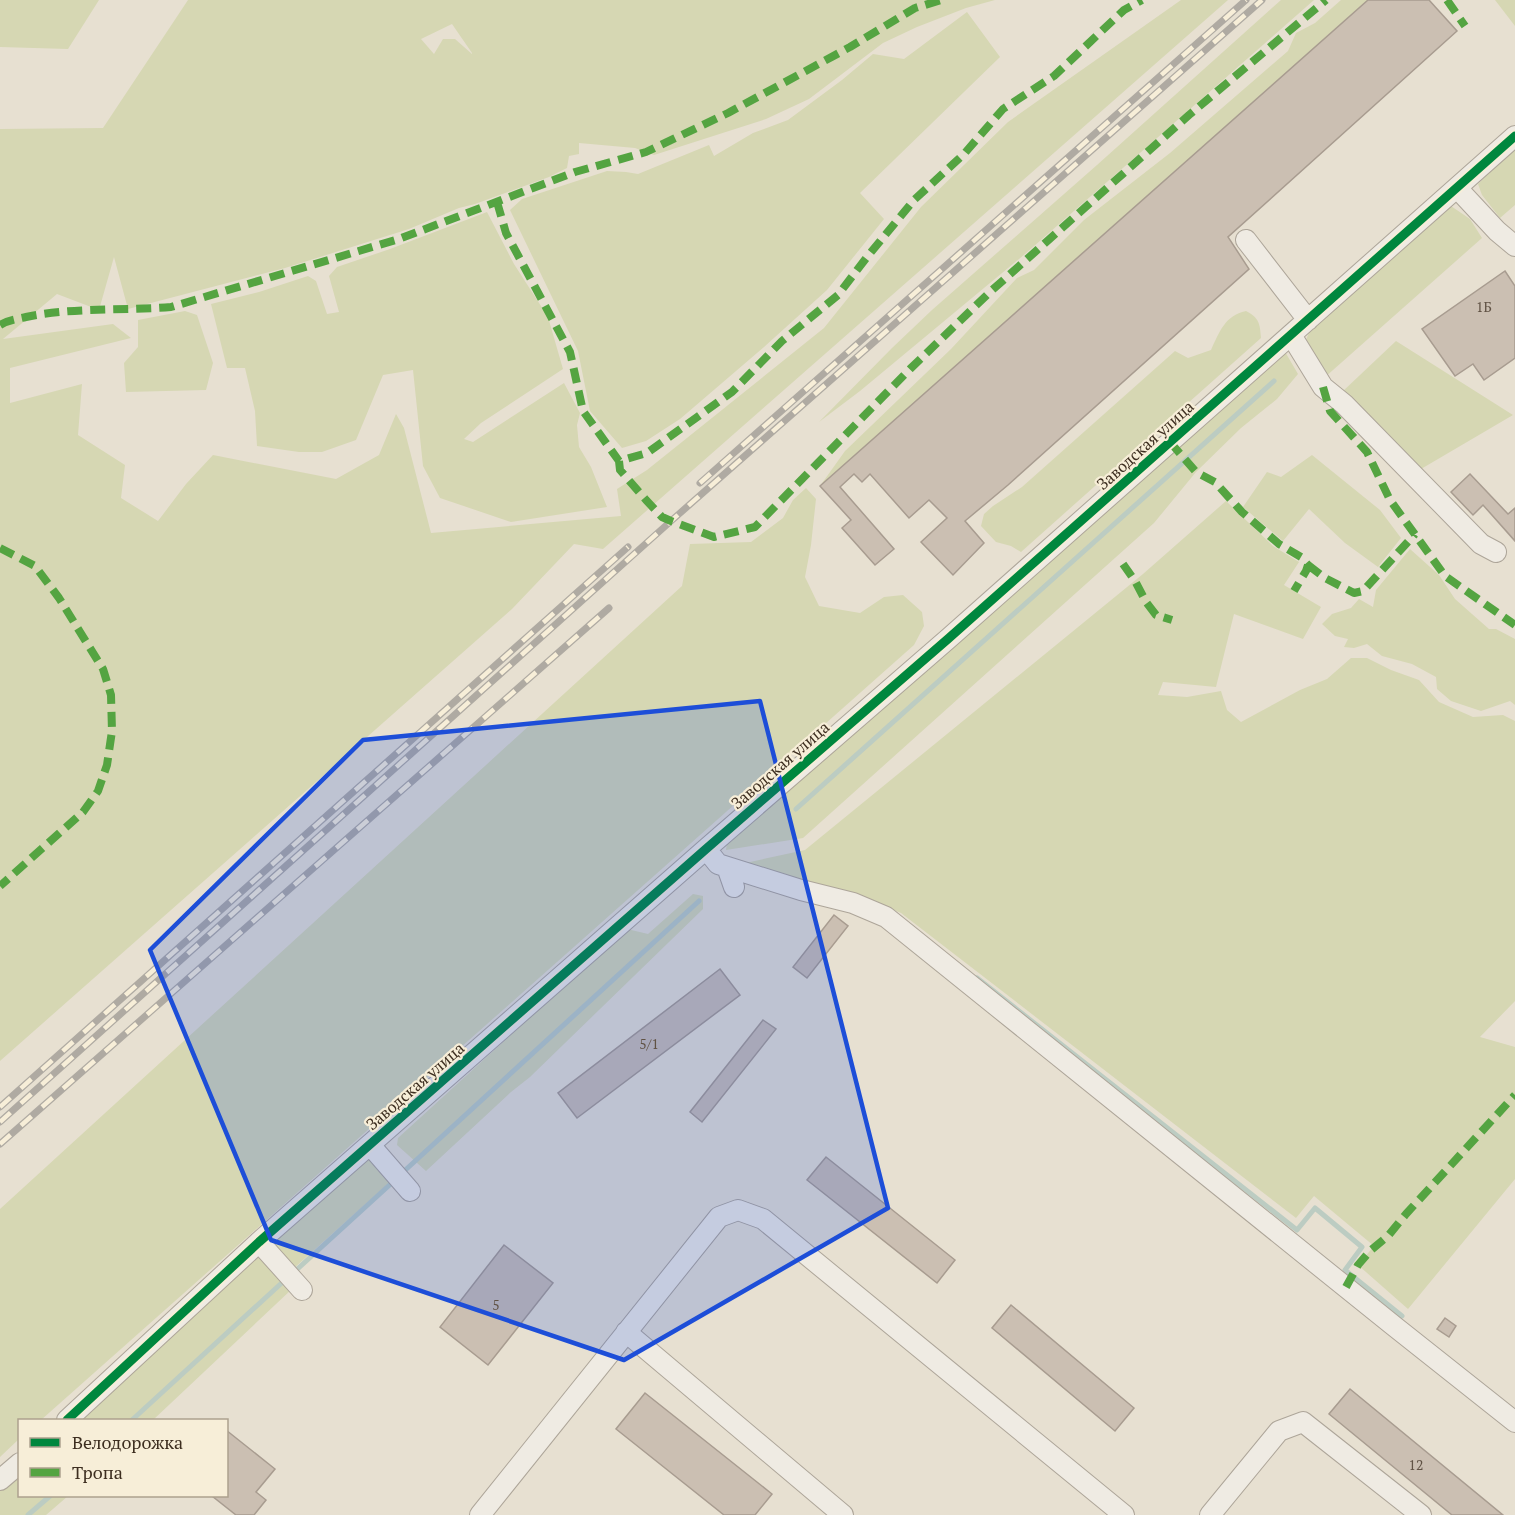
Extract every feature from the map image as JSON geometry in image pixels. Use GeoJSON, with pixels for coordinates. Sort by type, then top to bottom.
{"type":"FeatureCollection","features":[{"type":"Feature","properties":{"kind":"street","name":"Заводская улица"},"geometry":{"type":"LineString","coordinates":[[70,1419],[259,1242],[949,638],[1515,136]]}},
{"type":"Feature","properties":{"kind":"street"},"geometry":{"type":"LineString","coordinates":[[1457,188],[1497,231],[1515,246]]}},
{"type":"Feature","properties":{"kind":"street"},"geometry":{"type":"LineString","coordinates":[[1246,240],[1308,320]]}},
{"type":"Feature","properties":{"kind":"street"},"geometry":{"type":"LineString","coordinates":[[1291,335],[1323,387],[1344,404],[1480,544],[1496,552]]}},
{"type":"Feature","properties":{"kind":"street"},"geometry":{"type":"LineString","coordinates":[[706,849],[718,864],[852,903],[886,918],[1515,1422]]}},
{"type":"Feature","properties":{"kind":"street"},"geometry":{"type":"LineString","coordinates":[[727,867],[734,887]]}},
{"type":"Feature","properties":{"kind":"street"},"geometry":{"type":"LineString","coordinates":[[370,1145],[410,1191]]}},
{"type":"Feature","properties":{"kind":"street"},"geometry":{"type":"LineString","coordinates":[[480,1515],[719,1217],[738,1210],[763,1219],[1124,1515]]}},
{"type":"Feature","properties":{"kind":"street"},"geometry":{"type":"LineString","coordinates":[[259,1242],[302,1290]]}},
{"type":"Feature","properties":{"kind":"street"},"geometry":{"type":"LineString","coordinates":[[626,1332],[843,1515]]}},
{"type":"Feature","properties":{"kind":"street"},"geometry":{"type":"LineString","coordinates":[[1210,1515],[1279,1431],[1303,1422],[1421,1515]]}},
{"type":"Feature","properties":{"kind":"street"},"geometry":{"type":"LineString","coordinates":[[0,1480],[18,1465]]}},
{"type":"Feature","properties":{"kind":"highlighted area"},"geometry":{"type":"Polygon","coordinates":[[[760,701],[888,1208],[624,1360],[271,1240],[150,950],[363,740],[760,701]]]}},
{"type":"Feature","properties":{"kind":"green space"},"geometry":{"type":"Polygon","coordinates":[[[0,0],[99,0],[68,49],[0,47],[0,0]]]}},
{"type":"Feature","properties":{"kind":"green space"},"geometry":{"type":"Polygon","coordinates":[[[188,0],[995,0],[966,8],[883,43],[809,99],[766,119],[654,155],[635,148],[579,143],[579,154],[569,156],[567,168],[549,177],[459,208],[409,229],[285,268],[128,309],[114,257],[99,310],[57,294],[3,339],[113,324],[131,338],[10,368],[10,403],[82,384],[78,435],[125,465],[121,498],[158,521],[186,484],[213,455],[336,479],[379,455],[396,414],[404,428],[431,533],[621,516],[617,489],[647,470],[824,328],[921,207],[1008,122],[1181,0],[1228,0],[603,549],[574,544],[512,609],[0,1061],[0,129],[103,128],[188,0]],[[452,24],[421,39],[434,54],[443,39],[455,39],[472,53],[452,24]]]}},
{"type":"Feature","properties":{"kind":"green space"},"geometry":{"type":"Polygon","coordinates":[[[1281,0],[1314,0],[1025,254],[860,391],[819,422],[932,310],[1281,0]]]}},
{"type":"Feature","properties":{"kind":"green space"},"geometry":{"type":"Polygon","coordinates":[[[1341,0],[1368,0],[820,486],[845,451],[951,349],[1017,278],[1034,270],[1084,220],[1170,153],[1288,51],[1296,33],[1315,23],[1341,0]]]}},
{"type":"Feature","properties":{"kind":"green space"},"geometry":{"type":"Polygon","coordinates":[[[1495,0],[1515,0],[1515,26],[1495,0]]]}},
{"type":"Feature","properties":{"kind":"green space"},"geometry":{"type":"Polygon","coordinates":[[[967,12],[1000,57],[860,193],[884,219],[827,290],[764,347],[680,419],[646,441],[622,448],[590,411],[578,351],[510,210],[522,199],[607,171],[638,174],[709,145],[714,156],[753,133],[788,120],[873,54],[904,59],[967,12]]]}},
{"type":"Feature","properties":{"kind":"green space"},"geometry":{"type":"Polygon","coordinates":[[[1515,148],[1515,205],[1500,218],[1482,195],[1478,184],[1515,148]]]}},
{"type":"Feature","properties":{"kind":"green space"},"geometry":{"type":"Polygon","coordinates":[[[1448,204],[1470,219],[1482,238],[1324,378],[1305,342],[1311,328],[1448,204]]]}},
{"type":"Feature","properties":{"kind":"green space"},"geometry":{"type":"Polygon","coordinates":[[[487,212],[514,264],[548,317],[563,369],[481,423],[464,439],[473,442],[564,383],[580,413],[577,425],[579,447],[591,467],[607,507],[511,522],[440,498],[423,466],[413,370],[383,375],[356,440],[322,452],[299,452],[257,446],[255,411],[245,368],[227,368],[211,304],[308,276],[316,281],[327,314],[339,312],[329,276],[337,267],[487,212]]]}},
{"type":"Feature","properties":{"kind":"green space"},"geometry":{"type":"Polygon","coordinates":[[[185,311],[197,315],[213,363],[206,390],[126,392],[124,363],[138,347],[138,320],[185,311]]]}},
{"type":"Feature","properties":{"kind":"green space"},"geometry":{"type":"Polygon","coordinates":[[[1246,311],[1258,322],[1261,338],[1021,552],[1011,546],[996,542],[981,526],[984,514],[1022,487],[1175,351],[1188,358],[1211,350],[1220,331],[1228,321],[1233,316],[1246,311]]]}},
{"type":"Feature","properties":{"kind":"green space"},"geometry":{"type":"Polygon","coordinates":[[[1396,341],[1513,415],[1421,469],[1342,392],[1396,341]]]}},
{"type":"Feature","properties":{"kind":"green space"},"geometry":{"type":"Polygon","coordinates":[[[1284,350],[1298,374],[1277,399],[1241,428],[1196,472],[1154,523],[803,838],[726,850],[727,843],[1284,350]]]}},
{"type":"Feature","properties":{"kind":"green space"},"geometry":{"type":"Polygon","coordinates":[[[1312,455],[1380,510],[1401,538],[1378,567],[1345,543],[1309,509],[1283,541],[1243,507],[1267,472],[1281,477],[1312,455]]]}},
{"type":"Feature","properties":{"kind":"green space"},"geometry":{"type":"Polygon","coordinates":[[[806,488],[816,499],[805,577],[819,606],[860,613],[884,597],[903,595],[922,612],[924,626],[914,645],[42,1419],[18,1419],[18,1440],[0,1457],[0,1209],[682,586],[690,544],[751,542],[783,518],[793,500],[806,488]]]}},
{"type":"Feature","properties":{"kind":"green space"},"geometry":{"type":"Polygon","coordinates":[[[1226,501],[1273,546],[1299,562],[1284,585],[1321,607],[1303,639],[1234,614],[1216,687],[1163,682],[1158,695],[1187,697],[1221,691],[1227,710],[1241,722],[1300,690],[1327,679],[1351,658],[1367,658],[1419,680],[1439,702],[1473,717],[1503,715],[1515,721],[1515,1001],[1480,1037],[1515,1047],[1515,1179],[1408,1309],[1358,1265],[1374,1246],[1314,1196],[1296,1218],[901,913],[854,894],[736,865],[805,850],[1143,574],[1226,501]]]}},
{"type":"Feature","properties":{"kind":"green space"},"geometry":{"type":"Polygon","coordinates":[[[1410,549],[1439,575],[1455,599],[1489,629],[1496,629],[1515,639],[1515,705],[1510,701],[1481,711],[1451,701],[1437,689],[1436,677],[1412,664],[1382,656],[1367,644],[1354,648],[1344,647],[1348,639],[1335,636],[1322,624],[1332,614],[1351,608],[1359,599],[1373,607],[1376,590],[1410,549]]]}},
{"type":"Feature","properties":{"kind":"green space"},"geometry":{"type":"Polygon","coordinates":[[[693,894],[703,896],[703,909],[530,1077],[426,1171],[397,1145],[398,1138],[627,929],[648,934],[693,894]]]}},
{"type":"Feature","properties":{"kind":"green space"},"geometry":{"type":"Polygon","coordinates":[[[369,1159],[376,1163],[390,1182],[293,1269],[269,1242],[369,1159]]]}},
{"type":"Feature","properties":{"kind":"green space"},"geometry":{"type":"Polygon","coordinates":[[[255,1255],[263,1255],[292,1289],[154,1419],[82,1419],[255,1255]]]}},
{"type":"Feature","properties":{"kind":"green space"},"geometry":{"type":"Polygon","coordinates":[[[18,1472],[18,1497],[67,1497],[46,1515],[0,1515],[0,1488],[18,1472]]]}},
{"type":"Feature","properties":{"kind":"building"},"geometry":{"type":"Polygon","coordinates":[[[1368,0],[1429,0],[1457,31],[1228,237],[1249,269],[965,521],[984,543],[953,575],[921,542],[947,518],[929,500],[909,518],[870,474],[862,482],[854,474],[840,487],[894,549],[875,565],[842,528],[851,520],[820,486],[1368,0]]]}},
{"type":"Feature","properties":{"kind":"building"},"geometry":{"type":"Polygon","coordinates":[[[1505,271],[1515,286],[1515,358],[1484,380],[1473,364],[1455,376],[1422,329],[1505,271]]]}},
{"type":"Feature","properties":{"kind":"building"},"geometry":{"type":"Polygon","coordinates":[[[1470,474],[1508,514],[1515,508],[1515,541],[1483,505],[1473,515],[1451,492],[1470,474]]]}},
{"type":"Feature","properties":{"kind":"building"},"geometry":{"type":"Polygon","coordinates":[[[834,915],[848,926],[807,978],[793,967],[834,915]]]}},
{"type":"Feature","properties":{"kind":"building"},"geometry":{"type":"Polygon","coordinates":[[[720,969],[740,995],[577,1118],[558,1093],[720,969]]]}},
{"type":"Feature","properties":{"kind":"building"},"geometry":{"type":"Polygon","coordinates":[[[763,1020],[776,1029],[702,1122],[690,1112],[763,1020]]]}},
{"type":"Feature","properties":{"kind":"building"},"geometry":{"type":"Polygon","coordinates":[[[826,1157],[955,1260],[937,1283],[807,1180],[826,1157]]]}},
{"type":"Feature","properties":{"kind":"building"},"geometry":{"type":"Polygon","coordinates":[[[504,1245],[553,1283],[488,1365],[440,1327],[504,1245]]]}},
{"type":"Feature","properties":{"kind":"building"},"geometry":{"type":"Polygon","coordinates":[[[1011,1305],[1134,1408],[1115,1431],[992,1328],[1011,1305]]]}},
{"type":"Feature","properties":{"kind":"building"},"geometry":{"type":"Polygon","coordinates":[[[1445,1318],[1456,1326],[1449,1337],[1437,1329],[1445,1318]]]}},
{"type":"Feature","properties":{"kind":"building"},"geometry":{"type":"Polygon","coordinates":[[[1350,1389],[1503,1515],[1452,1515],[1329,1414],[1350,1389]]]}},
{"type":"Feature","properties":{"kind":"building"},"geometry":{"type":"Polygon","coordinates":[[[645,1393],[772,1494],[755,1515],[724,1515],[616,1429],[645,1393]]]}},
{"type":"Feature","properties":{"kind":"building"},"geometry":{"type":"Polygon","coordinates":[[[228,1432],[275,1469],[256,1492],[266,1500],[254,1515],[236,1515],[213,1497],[228,1497],[228,1432]]]}},
{"type":"Feature","properties":{"kind":"waterway"},"geometry":{"type":"LineString","coordinates":[[796,809],[1274,381]]}},
{"type":"Feature","properties":{"kind":"waterway"},"geometry":{"type":"LineString","coordinates":[[401,1174],[699,901]]}},
{"type":"Feature","properties":{"kind":"waterway"},"geometry":{"type":"LineString","coordinates":[[977,978],[1297,1230],[1315,1208],[1362,1247],[1345,1270],[1402,1316]]}},
{"type":"Feature","properties":{"kind":"waterway"},"geometry":{"type":"LineString","coordinates":[[293,1273],[395,1180]]}},
{"type":"Feature","properties":{"kind":"waterway"},"geometry":{"type":"LineString","coordinates":[[133,1419],[286,1279]]}},
{"type":"Feature","properties":{"kind":"waterway"},"geometry":{"type":"LineString","coordinates":[[28,1515],[49,1497]]}},
{"type":"Feature","properties":{"kind":"railway"},"geometry":{"type":"LineString","coordinates":[[700,483],[1246,0]]}},
{"type":"Feature","properties":{"kind":"railway"},"geometry":{"type":"LineString","coordinates":[[0,1122],[671,521],[1262,0]]}},
{"type":"Feature","properties":{"kind":"railway"},"geometry":{"type":"LineString","coordinates":[[0,1107],[628,547]]}},
{"type":"Feature","properties":{"kind":"railway"},"geometry":{"type":"LineString","coordinates":[[0,1144],[609,608]]}},
{"type":"Feature","properties":{"kind":"marked path"},"geometry":{"type":"LineString","coordinates":[[0,325],[16,319],[80,310],[171,307],[399,239],[575,172],[646,152],[728,113],[850,47],[915,8],[941,0]]}},
{"type":"Feature","properties":{"kind":"marked path"},"geometry":{"type":"LineString","coordinates":[[497,202],[506,233],[570,352],[583,411],[619,461],[647,453],[732,392],[782,341],[838,295],[914,200],[964,154],[1003,109],[1054,76],[1124,10],[1142,0]]}},
{"type":"Feature","properties":{"kind":"marked path"},"geometry":{"type":"LineString","coordinates":[[619,461],[620,470],[662,517],[714,537],[755,527],[910,369],[990,292],[1189,115],[1326,0]]}},
{"type":"Feature","properties":{"kind":"marked path"},"geometry":{"type":"LineString","coordinates":[[1447,0],[1465,26]]}},
{"type":"Feature","properties":{"kind":"marked path"},"geometry":{"type":"LineString","coordinates":[[1323,387],[1330,411],[1367,452],[1390,500],[1445,576],[1515,625]]}},
{"type":"Feature","properties":{"kind":"marked path"},"geometry":{"type":"LineString","coordinates":[[1170,442],[1196,472],[1215,482],[1242,512],[1279,544],[1301,557],[1308,565],[1294,591]]}},
{"type":"Feature","properties":{"kind":"marked path"},"geometry":{"type":"LineString","coordinates":[[1308,565],[1325,578],[1354,593],[1363,591],[1415,534]]}},
{"type":"Feature","properties":{"kind":"marked path"},"geometry":{"type":"LineString","coordinates":[[0,548],[35,566],[59,598],[103,669],[111,695],[112,731],[107,765],[98,791],[83,812],[0,886]]}},
{"type":"Feature","properties":{"kind":"marked path"},"geometry":{"type":"LineString","coordinates":[[1123,564],[1156,615],[1172,620]]}},
{"type":"Feature","properties":{"kind":"marked path"},"geometry":{"type":"LineString","coordinates":[[1346,1287],[1358,1265],[1371,1250],[1388,1236],[1515,1095]]}},
{"type":"Feature","properties":{"kind":"cycle path"},"geometry":{"type":"LineString","coordinates":[[68,1419],[259,1242],[949,638],[1515,136]]}}]}
